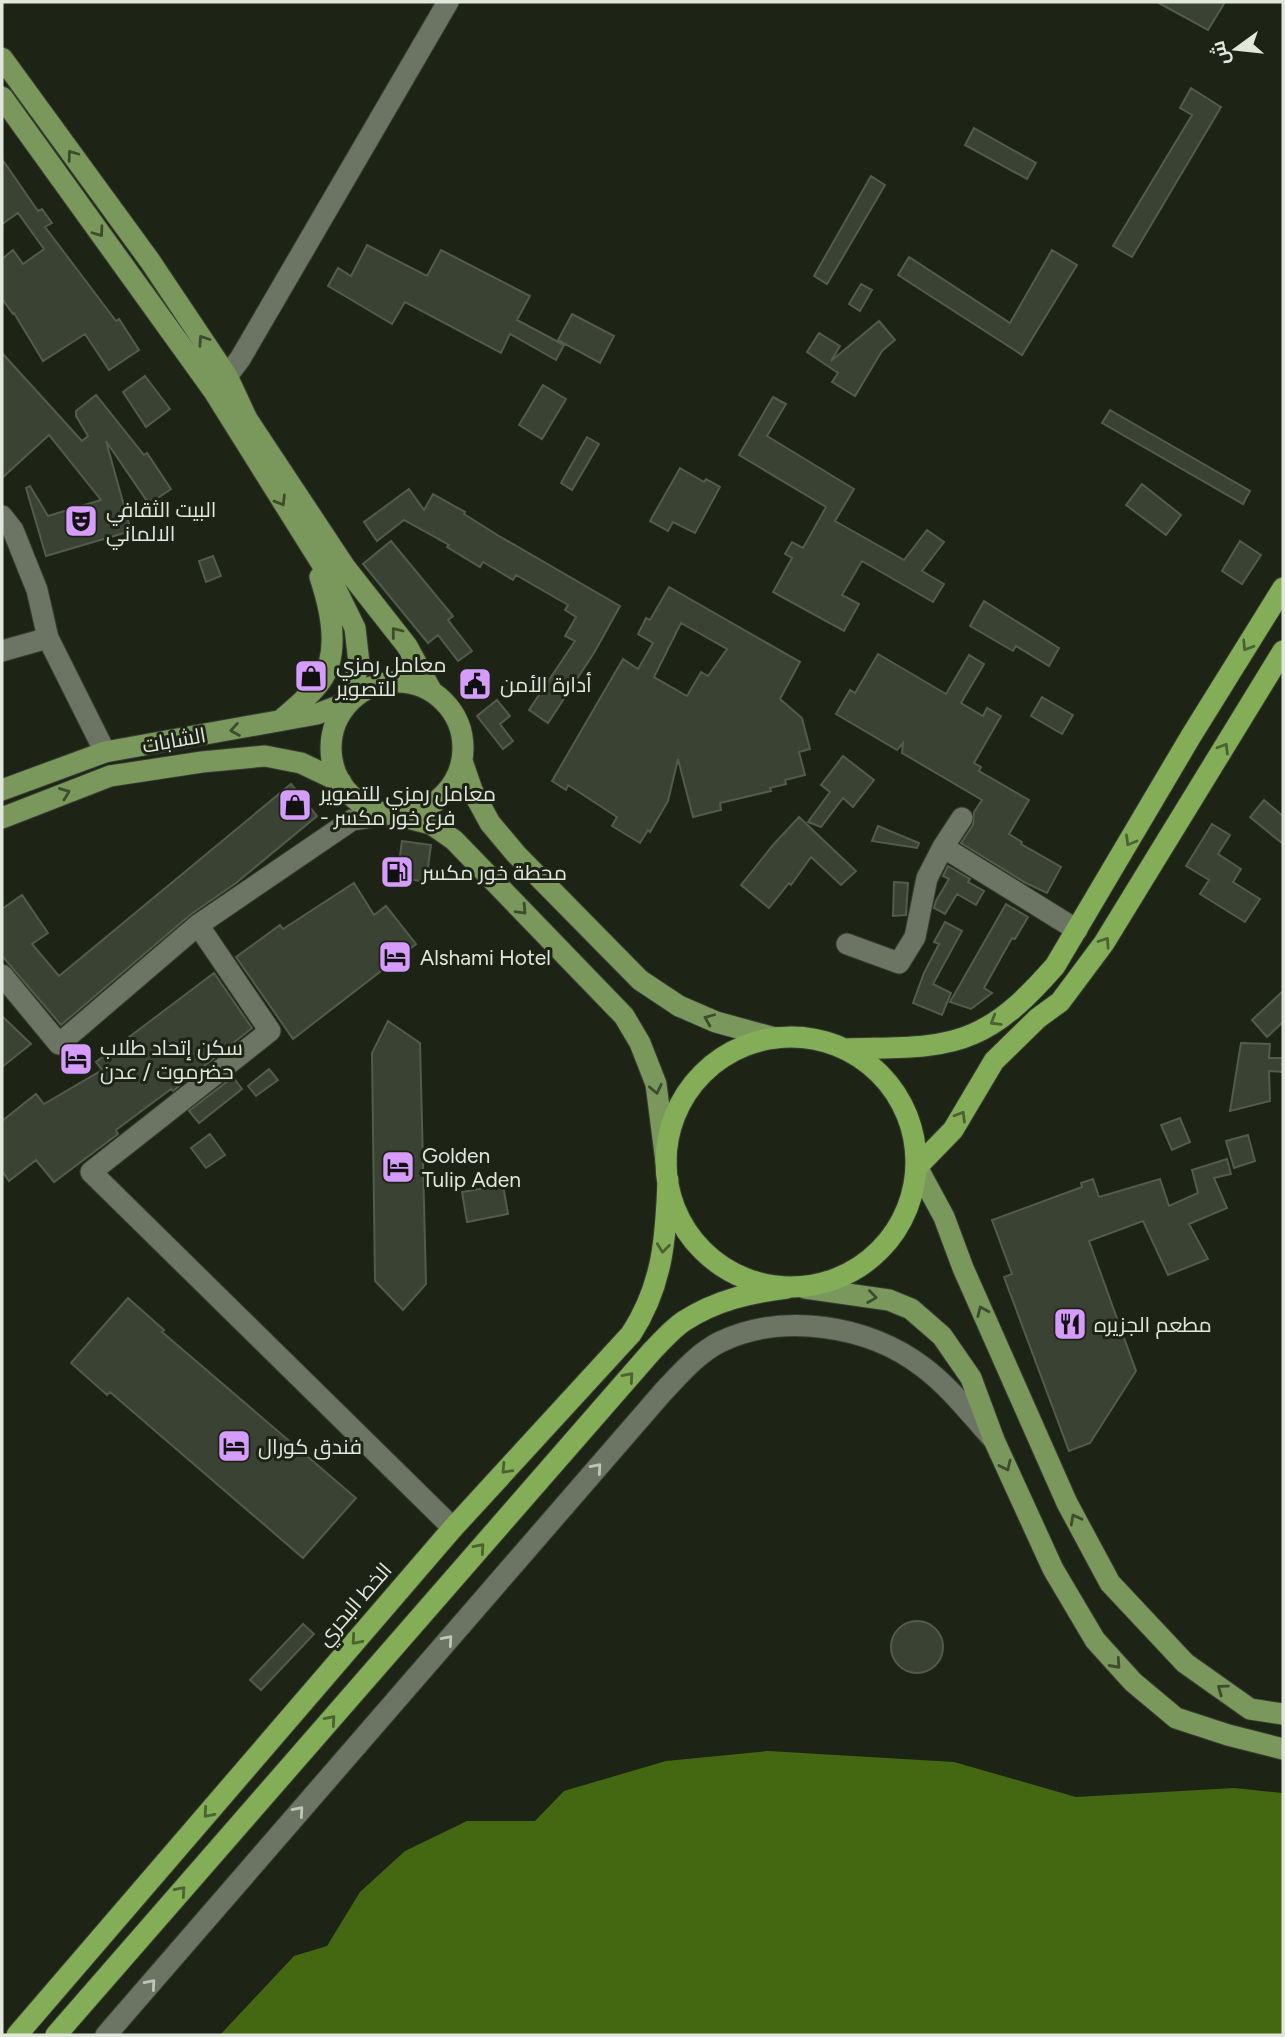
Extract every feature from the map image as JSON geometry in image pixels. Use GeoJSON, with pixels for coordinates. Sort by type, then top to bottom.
{"type":"FeatureCollection","features":[{"type":"Feature","properties":{"kind":"highway"},"geometry":{"type":"LineString","coordinates":[[846,1049],[951,1042],[974,1034],[1006,1014],[1032,992],[1055,966],[1191,736],[1283,588]]}},
{"type":"Feature","properties":{"kind":"highway"},"geometry":{"type":"LineString","coordinates":[[917,1167],[953,1130],[994,1061],[1038,1018],[1060,1002],[1104,943],[1283,651]]}},
{"type":"Feature","properties":{"kind":"highway"},"geometry":{"type":"LineString","coordinates":[[56,2035],[652,1351],[682,1322],[746,1293],[796,1288],[822,1284],[848,1275],[870,1261],[883,1248],[904,1219],[915,1185],[917,1167],[912,1131],[899,1097],[876,1069],[846,1049],[811,1038],[775,1038],[757,1041],[732,1052],[697,1079],[671,1126],[667,1171],[671,1197],[681,1222],[708,1256],[729,1271],[753,1282],[796,1288]]}},
{"type":"Feature","properties":{"kind":"highway","name":"الخط البحري"},"geometry":{"type":"LineString","coordinates":[[17,2035],[453,1528],[631,1334],[642,1317],[663,1258],[667,1171]]}},
{"type":"Feature","properties":{"kind":"main road"},"geometry":{"type":"LineString","coordinates":[[2,58],[150,261],[227,376],[241,423],[310,548],[330,578],[355,628],[359,663],[349,702],[336,723],[331,747],[335,771],[341,782],[348,792],[368,807],[431,824],[454,840],[625,1016],[640,1043],[656,1084],[667,1171]]}},
{"type":"Feature","properties":{"kind":"main road"},"geometry":{"type":"LineString","coordinates":[[2,97],[213,390],[241,423],[345,567],[407,646],[431,690],[451,709],[462,734],[462,761],[472,790],[490,823],[516,854],[640,980],[679,1006],[716,1022],[775,1038]]}},
{"type":"Feature","properties":{"kind":"main road"},"geometry":{"type":"LineString","coordinates":[[278,722],[304,701],[322,680],[333,638],[321,580],[310,548]]}},
{"type":"Feature","properties":{"kind":"main road"},"geometry":{"type":"LineString","coordinates":[[349,702],[369,687],[393,681],[431,690]]}},
{"type":"Feature","properties":{"kind":"main road","name":"الشابات"},"geometry":{"type":"LineString","coordinates":[[2,790],[105,752],[317,715],[349,702]]}},
{"type":"Feature","properties":{"kind":"main road","name":"الشابات"},"geometry":{"type":"LineString","coordinates":[[2,818],[110,776],[202,762],[265,757],[301,763],[341,782]]}},
{"type":"Feature","properties":{"kind":"main road"},"geometry":{"type":"LineString","coordinates":[[392,814],[419,810],[432,804],[451,786],[462,761]]}},
{"type":"Feature","properties":{"kind":"main road"},"geometry":{"type":"LineString","coordinates":[[917,1167],[944,1217],[963,1268],[1067,1503],[1110,1583],[1185,1663],[1250,1709],[1283,1714]]}},
{"type":"Feature","properties":{"kind":"main road"},"geometry":{"type":"LineString","coordinates":[[796,1288],[889,1300],[911,1309],[942,1336],[971,1378],[994,1440],[1053,1569],[1095,1640],[1133,1682],[1176,1717],[1228,1735],[1283,1749]]}},
{"type":"Feature","properties":{"kind":"street"},"geometry":{"type":"LineString","coordinates":[[227,376],[240,359],[448,2]]}},
{"type":"Feature","properties":{"kind":"street"},"geometry":{"type":"LineString","coordinates":[[2,516],[13,530],[37,590],[48,638],[105,752]]}},
{"type":"Feature","properties":{"kind":"street"},"geometry":{"type":"LineString","coordinates":[[2,651],[48,638]]}},
{"type":"Feature","properties":{"kind":"street"},"geometry":{"type":"LineString","coordinates":[[2,975],[60,1044],[198,925],[352,820],[392,814]]}},
{"type":"Feature","properties":{"kind":"street"},"geometry":{"type":"LineString","coordinates":[[848,944],[899,963],[915,937],[925,886],[943,846],[962,818]]}},
{"type":"Feature","properties":{"kind":"street"},"geometry":{"type":"LineString","coordinates":[[943,846],[1077,930]]}},
{"type":"Feature","properties":{"kind":"street"},"geometry":{"type":"LineString","coordinates":[[198,925],[270,1031],[91,1172],[453,1528]]}},
{"type":"Feature","properties":{"kind":"street"},"geometry":{"type":"LineString","coordinates":[[106,2035],[663,1391],[718,1343],[743,1333],[795,1326],[846,1331],[871,1339],[898,1350],[922,1366],[944,1385],[994,1440]]}},
{"type":"Feature","properties":{"kind":"shaded area"},"geometry":{"type":"Polygon","coordinates":[[[768,1751],[954,1762],[1076,1797],[1234,1788],[1283,1793],[1283,2035],[220,2035],[294,1956],[327,1946],[360,1892],[405,1851],[467,1821],[535,1821],[564,1791],[666,1761],[768,1751]]]}},
{"type":"Feature","properties":{"kind":"building"},"geometry":{"type":"Polygon","coordinates":[[[1157,2],[1225,2],[1208,30],[1157,2]]]}},
{"type":"Feature","properties":{"kind":"building"},"geometry":{"type":"Polygon","coordinates":[[[1191,88],[1221,107],[1132,257],[1113,246],[1192,115],[1180,108],[1191,88]]]}},
{"type":"Feature","properties":{"kind":"building"},"geometry":{"type":"Polygon","coordinates":[[[974,128],[1036,163],[1027,179],[965,145],[974,128]]]}},
{"type":"Feature","properties":{"kind":"building"},"geometry":{"type":"Polygon","coordinates":[[[2,159],[38,211],[42,209],[52,223],[45,227],[116,321],[119,319],[139,350],[109,370],[85,334],[43,361],[14,313],[2,299],[2,259],[13,250],[23,264],[44,249],[18,213],[2,224],[2,159]]]}},
{"type":"Feature","properties":{"kind":"building"},"geometry":{"type":"Polygon","coordinates":[[[871,176],[885,185],[827,284],[814,276],[871,176]]]}},
{"type":"Feature","properties":{"kind":"building"},"geometry":{"type":"Polygon","coordinates":[[[367,245],[427,276],[441,250],[530,296],[517,320],[564,345],[556,360],[510,334],[501,353],[405,302],[392,324],[328,286],[338,268],[351,276],[367,245]]]}},
{"type":"Feature","properties":{"kind":"building"},"geometry":{"type":"Polygon","coordinates":[[[1052,250],[1077,265],[1022,355],[898,275],[909,257],[1010,323],[1052,250]]]}},
{"type":"Feature","properties":{"kind":"building"},"geometry":{"type":"Polygon","coordinates":[[[861,284],[872,290],[860,311],[849,304],[861,284]]]}},
{"type":"Feature","properties":{"kind":"building"},"geometry":{"type":"Polygon","coordinates":[[[572,314],[614,336],[600,363],[558,340],[572,314]]]}},
{"type":"Feature","properties":{"kind":"building"},"geometry":{"type":"Polygon","coordinates":[[[879,321],[895,340],[882,351],[855,396],[832,382],[838,373],[807,352],[819,333],[840,346],[831,361],[879,321]]]}},
{"type":"Feature","properties":{"kind":"building"},"geometry":{"type":"Polygon","coordinates":[[[2,353],[82,441],[88,436],[76,416],[76,411],[96,395],[144,455],[147,453],[171,489],[149,504],[106,441],[131,531],[46,556],[26,488],[30,486],[48,516],[101,500],[49,435],[2,478],[2,353]]]}},
{"type":"Feature","properties":{"kind":"building"},"geometry":{"type":"Polygon","coordinates":[[[145,376],[170,409],[146,427],[123,392],[145,376]]]}},
{"type":"Feature","properties":{"kind":"building"},"geometry":{"type":"Polygon","coordinates":[[[543,385],[566,399],[542,439],[519,425],[543,385]]]}},
{"type":"Feature","properties":{"kind":"building"},"geometry":{"type":"Polygon","coordinates":[[[773,397],[786,404],[767,436],[854,489],[835,521],[904,560],[927,530],[944,542],[922,571],[944,584],[933,602],[862,561],[842,595],[859,604],[844,631],[773,592],[792,558],[785,554],[792,542],[803,548],[826,507],[739,455],[773,397]]]}},
{"type":"Feature","properties":{"kind":"building"},"geometry":{"type":"Polygon","coordinates":[[[1110,410],[1250,491],[1243,504],[1102,423],[1110,410]]]}},
{"type":"Feature","properties":{"kind":"building"},"geometry":{"type":"Polygon","coordinates":[[[587,437],[599,444],[572,490],[561,483],[587,437]]]}},
{"type":"Feature","properties":{"kind":"building"},"geometry":{"type":"Polygon","coordinates":[[[680,468],[704,482],[706,479],[720,487],[695,533],[673,522],[668,531],[650,521],[680,468]]]}},
{"type":"Feature","properties":{"kind":"building"},"geometry":{"type":"Polygon","coordinates":[[[1142,484],[1181,515],[1166,535],[1126,505],[1142,484]]]}},
{"type":"Feature","properties":{"kind":"building"},"geometry":{"type":"Polygon","coordinates":[[[409,489],[424,510],[433,494],[499,536],[620,606],[594,653],[548,723],[529,710],[575,641],[565,636],[576,617],[565,610],[568,605],[516,575],[513,580],[483,562],[480,567],[447,547],[449,545],[404,520],[377,541],[364,522],[409,489]]]}},
{"type":"Feature","properties":{"kind":"building"},"geometry":{"type":"Polygon","coordinates":[[[391,541],[453,616],[448,620],[472,651],[458,661],[438,635],[428,643],[363,564],[391,541]]]}},
{"type":"Feature","properties":{"kind":"building"},"geometry":{"type":"Polygon","coordinates":[[[1240,541],[1261,555],[1242,584],[1222,571],[1240,541]]]}},
{"type":"Feature","properties":{"kind":"building"},"geometry":{"type":"Polygon","coordinates":[[[213,556],[221,576],[206,582],[199,561],[213,556]]]}},
{"type":"Feature","properties":{"kind":"building"},"geometry":{"type":"Polygon","coordinates":[[[669,587],[800,662],[780,699],[802,718],[810,749],[799,752],[805,775],[785,780],[786,784],[770,788],[771,791],[720,803],[721,810],[693,817],[678,759],[668,801],[650,832],[648,830],[640,843],[612,826],[617,817],[568,785],[566,790],[552,781],[623,659],[638,669],[653,643],[638,634],[646,618],[650,620],[669,587]],[[681,623],[654,677],[687,696],[701,672],[708,676],[727,649],[681,623]]]}},
{"type":"Feature","properties":{"kind":"building"},"geometry":{"type":"Polygon","coordinates":[[[984,601],[1059,648],[1049,666],[1016,646],[1013,651],[970,626],[984,601]]]}},
{"type":"Feature","properties":{"kind":"building"},"geometry":{"type":"Polygon","coordinates":[[[878,654],[946,694],[969,655],[984,664],[961,703],[983,716],[987,708],[1001,716],[974,763],[981,767],[979,771],[1029,800],[1009,834],[1061,867],[1047,893],[961,843],[973,825],[974,812],[982,800],[902,753],[903,743],[897,750],[836,714],[850,690],[855,693],[878,654]]]}},
{"type":"Feature","properties":{"kind":"building"},"geometry":{"type":"Polygon","coordinates":[[[1042,697],[1073,715],[1062,734],[1031,716],[1042,697]]]}},
{"type":"Feature","properties":{"kind":"building"},"geometry":{"type":"Polygon","coordinates":[[[497,700],[510,716],[500,724],[513,741],[503,749],[477,716],[497,700]]]}},
{"type":"Feature","properties":{"kind":"building"},"geometry":{"type":"Polygon","coordinates":[[[843,756],[874,780],[853,807],[843,798],[821,827],[808,822],[830,792],[821,785],[843,756]]]}},
{"type":"Feature","properties":{"kind":"building"},"geometry":{"type":"Polygon","coordinates":[[[291,784],[317,816],[236,883],[190,915],[61,1025],[2,956],[2,909],[22,895],[48,933],[32,944],[59,976],[291,784]]]}},
{"type":"Feature","properties":{"kind":"building"},"geometry":{"type":"Polygon","coordinates":[[[1264,800],[1283,816],[1283,844],[1250,817],[1264,800]]]}},
{"type":"Feature","properties":{"kind":"building"},"geometry":{"type":"Polygon","coordinates":[[[799,817],[856,871],[841,885],[811,857],[791,885],[789,883],[769,908],[741,885],[799,817]]]}},
{"type":"Feature","properties":{"kind":"building"},"geometry":{"type":"Polygon","coordinates":[[[1212,824],[1230,835],[1218,854],[1241,869],[1233,882],[1260,899],[1245,922],[1200,894],[1209,880],[1186,866],[1212,824]]]}},
{"type":"Feature","properties":{"kind":"building"},"geometry":{"type":"Polygon","coordinates":[[[878,826],[919,843],[917,848],[872,841],[878,826]]]}},
{"type":"Feature","properties":{"kind":"building"},"geometry":{"type":"Polygon","coordinates":[[[402,841],[431,845],[426,882],[397,877],[402,841]]]}},
{"type":"Feature","properties":{"kind":"building"},"geometry":{"type":"Polygon","coordinates":[[[948,866],[984,891],[976,905],[957,894],[945,914],[934,908],[949,879],[943,876],[948,866]]]}},
{"type":"Feature","properties":{"kind":"building"},"geometry":{"type":"Polygon","coordinates":[[[894,882],[908,883],[906,915],[893,916],[894,882]]]}},
{"type":"Feature","properties":{"kind":"building"},"geometry":{"type":"Polygon","coordinates":[[[354,883],[374,915],[386,906],[416,944],[293,1039],[236,957],[280,925],[283,929],[354,883]]]}},
{"type":"Feature","properties":{"kind":"building"},"geometry":{"type":"Polygon","coordinates":[[[1006,904],[1028,917],[1015,939],[1012,938],[984,988],[992,993],[971,1009],[950,1002],[1006,904]]]}},
{"type":"Feature","properties":{"kind":"building"},"geometry":{"type":"Polygon","coordinates":[[[945,922],[962,931],[933,984],[951,993],[942,1015],[913,1003],[939,944],[934,942],[945,922]]]}},
{"type":"Feature","properties":{"kind":"building"},"geometry":{"type":"Polygon","coordinates":[[[214,973],[252,1028],[173,1091],[171,1089],[116,1130],[118,1134],[54,1182],[36,1160],[9,1181],[2,1171],[2,1121],[36,1094],[44,1104],[102,1070],[96,1062],[214,973]]]}},
{"type":"Feature","properties":{"kind":"building"},"geometry":{"type":"Polygon","coordinates":[[[1283,991],[1283,1022],[1267,1037],[1252,1020],[1283,991]]]}},
{"type":"Feature","properties":{"kind":"building"},"geometry":{"type":"Polygon","coordinates":[[[2,1016],[31,1044],[2,1067],[2,1016]]]}},
{"type":"Feature","properties":{"kind":"building","name":"Golden Tulip Aden"},"geometry":{"type":"Polygon","coordinates":[[[388,1021],[420,1043],[426,1284],[403,1310],[375,1281],[372,1053],[388,1021]]]}},
{"type":"Feature","properties":{"kind":"building"},"geometry":{"type":"Polygon","coordinates":[[[1241,1043],[1270,1044],[1269,1058],[1283,1058],[1283,1072],[1269,1071],[1270,1101],[1230,1111],[1241,1043]]]}},
{"type":"Feature","properties":{"kind":"building"},"geometry":{"type":"Polygon","coordinates":[[[269,1069],[278,1080],[256,1096],[248,1086],[269,1069]]]}},
{"type":"Feature","properties":{"kind":"building"},"geometry":{"type":"Polygon","coordinates":[[[233,1077],[242,1089],[199,1123],[189,1111],[233,1077]]]}},
{"type":"Feature","properties":{"kind":"building"},"geometry":{"type":"Polygon","coordinates":[[[1180,1118],[1190,1142],[1172,1150],[1161,1125],[1180,1118]]]}},
{"type":"Feature","properties":{"kind":"building"},"geometry":{"type":"Polygon","coordinates":[[[210,1134],[225,1155],[206,1168],[191,1148],[210,1134]]]}},
{"type":"Feature","properties":{"kind":"building"},"geometry":{"type":"Polygon","coordinates":[[[1248,1135],[1255,1161],[1234,1168],[1226,1141],[1248,1135]]]}},
{"type":"Feature","properties":{"kind":"building"},"geometry":{"type":"Polygon","coordinates":[[[1227,1159],[1231,1174],[1214,1178],[1227,1208],[1189,1224],[1208,1259],[1168,1275],[1143,1221],[1089,1241],[1136,1371],[1090,1443],[1069,1451],[1004,1277],[1012,1274],[992,1220],[1082,1187],[1081,1183],[1093,1179],[1099,1197],[1160,1179],[1169,1206],[1198,1193],[1192,1170],[1227,1159]]]}},
{"type":"Feature","properties":{"kind":"building"},"geometry":{"type":"Polygon","coordinates":[[[503,1185],[508,1214],[467,1222],[462,1192],[503,1185]]]}},
{"type":"Feature","properties":{"kind":"building","name":"فندق كورال"},"geometry":{"type":"Polygon","coordinates":[[[128,1298],[164,1330],[162,1332],[356,1498],[303,1558],[110,1392],[107,1395],[71,1363],[128,1298]]]}},
{"type":"Feature","properties":{"kind":"building"},"geometry":{"type":"Polygon","coordinates":[[[917,1621],[936,1628],[943,1647],[936,1666],[917,1673],[898,1666],[891,1647],[898,1628],[917,1621]]]}},
{"type":"Feature","properties":{"kind":"building"},"geometry":{"type":"Polygon","coordinates":[[[303,1624],[314,1634],[261,1690],[250,1680],[303,1624]]]}},
{"type":"Feature","properties":{"kind":"place","name":"البيت الثقافي الالماني"},"geometry":{"type":"Point","coordinates":[81,521]}},
{"type":"Feature","properties":{"kind":"place","name":"معامل رمزي للتصوير"},"geometry":{"type":"Point","coordinates":[311,676]}},
{"type":"Feature","properties":{"kind":"place","name":"أدارة الأمن"},"geometry":{"type":"Point","coordinates":[475,684]}},
{"type":"Feature","properties":{"kind":"place","name":"معامل رمزي للتصوير - فرع خور مكسر"},"geometry":{"type":"Point","coordinates":[295,805]}},
{"type":"Feature","properties":{"kind":"place","name":"محطة خور مكسر"},"geometry":{"type":"Point","coordinates":[397,872]}},
{"type":"Feature","properties":{"kind":"place","name":"Alshami Hotel"},"geometry":{"type":"Point","coordinates":[395,957]}},
{"type":"Feature","properties":{"kind":"place","name":"سكن إتحاد طلاب حضرموت / عدن"},"geometry":{"type":"Point","coordinates":[76,1059]}},
{"type":"Feature","properties":{"kind":"place","name":"Golden Tulip Aden"},"geometry":{"type":"Point","coordinates":[398,1167]}},
{"type":"Feature","properties":{"kind":"place","name":"مطعم الجزيره"},"geometry":{"type":"Point","coordinates":[1070,1324]}},
{"type":"Feature","properties":{"kind":"place","name":"فندق كورال"},"geometry":{"type":"Point","coordinates":[234,1446]}}]}
